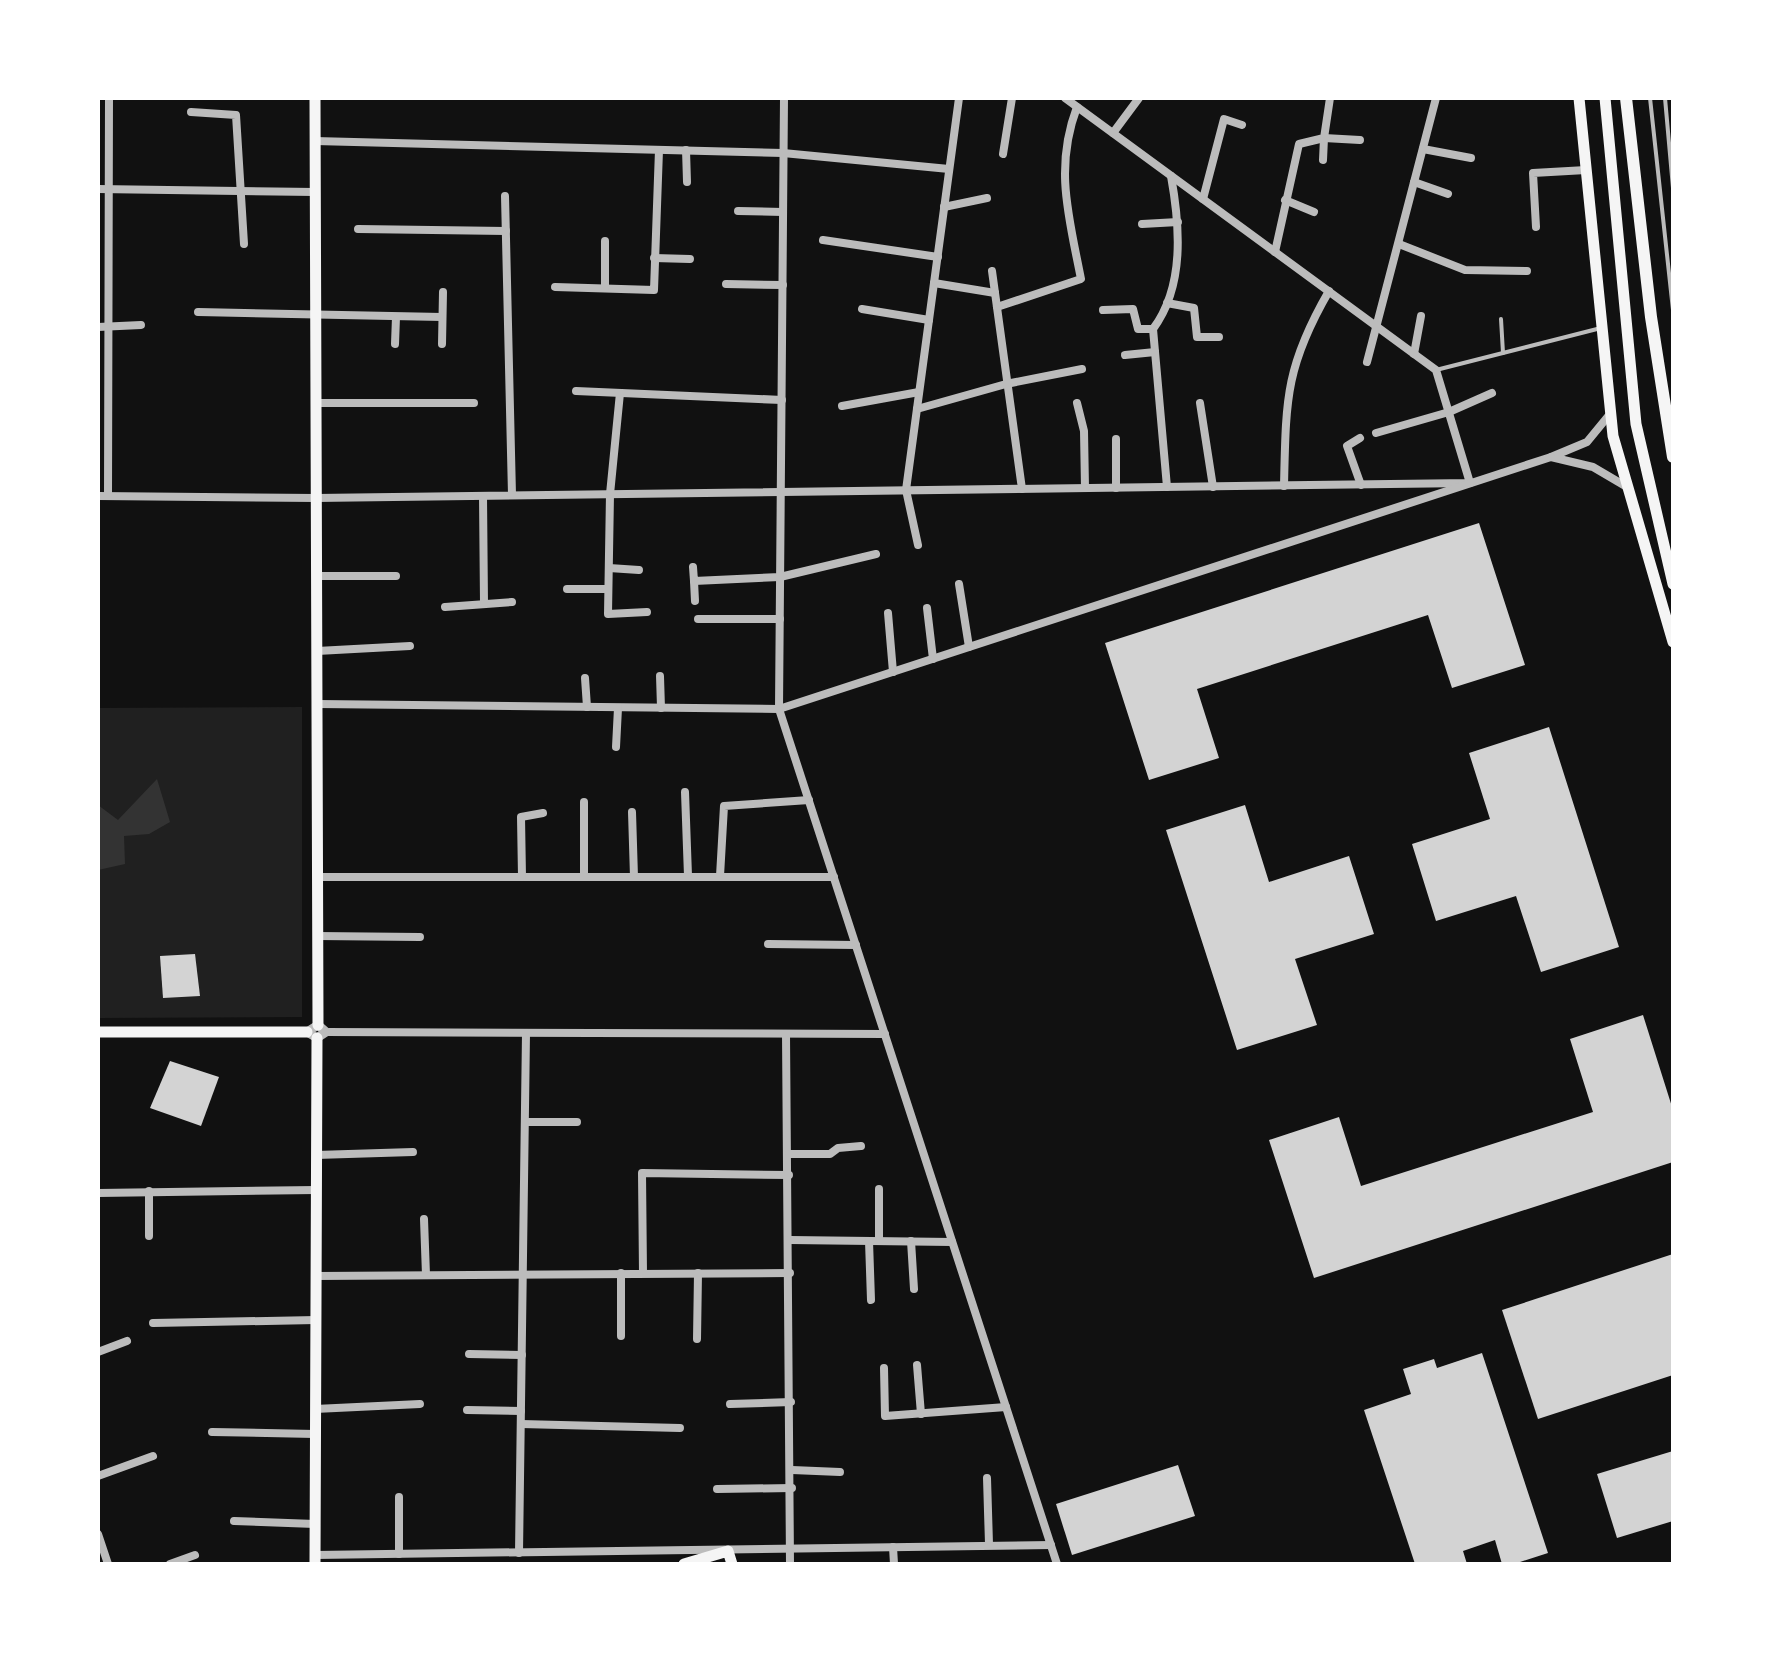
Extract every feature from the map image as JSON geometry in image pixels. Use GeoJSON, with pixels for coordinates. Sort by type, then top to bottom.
{"type":"FeatureCollection","features":[{"type":"Feature","properties":{"kind":"highway"},"geometry":{"type":"LineString","coordinates":[[1626,98],[1652,332],[1673,457]]}},
{"type":"Feature","properties":{"kind":"main road"},"geometry":{"type":"LineString","coordinates":[[315,98],[318,315],[315,1560]]}},
{"type":"Feature","properties":{"kind":"main road"},"geometry":{"type":"LineString","coordinates":[[1579,98],[1610,414],[1627,487],[1673,642]]}},
{"type":"Feature","properties":{"kind":"main road"},"geometry":{"type":"LineString","coordinates":[[1605,98],[1636,424],[1673,584]]}},
{"type":"Feature","properties":{"kind":"main road"},"geometry":{"type":"LineString","coordinates":[[98,1032],[317,1032]]}},
{"type":"Feature","properties":{"kind":"main road"},"geometry":{"type":"LineString","coordinates":[[684,1564],[728,1551],[732,1564]]}},
{"type":"Feature","properties":{"kind":"street"},"geometry":{"type":"LineString","coordinates":[[109,98],[108,326],[103,410],[103,496],[316,498],[1470,483]]}},
{"type":"Feature","properties":{"kind":"street"},"geometry":{"type":"LineString","coordinates":[[784,98],[779,709],[1057,1564]]}},
{"type":"Feature","properties":{"kind":"street"},"geometry":{"type":"LineString","coordinates":[[918,545],[906,490],[959,98]]}},
{"type":"Feature","properties":{"kind":"street"},"geometry":{"type":"LineString","coordinates":[[1003,154],[1012,98]]}},
{"type":"Feature","properties":{"kind":"street"},"geometry":{"type":"LineString","coordinates":[[1065,98],[1436,370],[1470,483]]}},
{"type":"Feature","properties":{"kind":"street"},"geometry":{"type":"LineString","coordinates":[[1113,133],[1139,98]]}},
{"type":"Feature","properties":{"kind":"street"},"geometry":{"type":"LineString","coordinates":[[1323,160],[1330,98]]}},
{"type":"Feature","properties":{"kind":"street"},"geometry":{"type":"LineString","coordinates":[[1367,362],[1436,98]]}},
{"type":"Feature","properties":{"kind":"street"},"geometry":{"type":"LineString","coordinates":[[997,307],[1081,279],[1064,182],[1063,157],[1077,107]]}},
{"type":"Feature","properties":{"kind":"street"},"geometry":{"type":"LineString","coordinates":[[191,112],[236,115],[244,244]]}},
{"type":"Feature","properties":{"kind":"street"},"geometry":{"type":"LineString","coordinates":[[1203,199],[1224,119],[1242,125]]}},
{"type":"Feature","properties":{"kind":"street"},"geometry":{"type":"LineString","coordinates":[[1275,252],[1299,144],[1324,138],[1360,140]]}},
{"type":"Feature","properties":{"kind":"street"},"geometry":{"type":"LineString","coordinates":[[315,141],[783,153],[949,169]]}},
{"type":"Feature","properties":{"kind":"street"},"geometry":{"type":"LineString","coordinates":[[1423,149],[1471,158]]}},
{"type":"Feature","properties":{"kind":"street"},"geometry":{"type":"LineString","coordinates":[[555,287],[654,290],[659,150]]}},
{"type":"Feature","properties":{"kind":"street"},"geometry":{"type":"LineString","coordinates":[[686,150],[687,182]]}},
{"type":"Feature","properties":{"kind":"street"},"geometry":{"type":"LineString","coordinates":[[1536,227],[1533,173],[1586,170]]}},
{"type":"Feature","properties":{"kind":"street"},"geometry":{"type":"LineString","coordinates":[[1167,487],[1153,329],[1167,303],[1173,282],[1178,222],[1171,175]]}},
{"type":"Feature","properties":{"kind":"street"},"geometry":{"type":"LineString","coordinates":[[1414,182],[1448,194]]}},
{"type":"Feature","properties":{"kind":"street"},"geometry":{"type":"LineString","coordinates":[[98,189],[315,192]]}},
{"type":"Feature","properties":{"kind":"street"},"geometry":{"type":"LineString","coordinates":[[505,196],[512,495]]}},
{"type":"Feature","properties":{"kind":"street"},"geometry":{"type":"LineString","coordinates":[[944,207],[987,198]]}},
{"type":"Feature","properties":{"kind":"street"},"geometry":{"type":"LineString","coordinates":[[1285,200],[1314,212]]}},
{"type":"Feature","properties":{"kind":"street"},"geometry":{"type":"LineString","coordinates":[[738,211],[783,212]]}},
{"type":"Feature","properties":{"kind":"street"},"geometry":{"type":"LineString","coordinates":[[1142,224],[1178,222]]}},
{"type":"Feature","properties":{"kind":"street"},"geometry":{"type":"LineString","coordinates":[[358,229],[506,231]]}},
{"type":"Feature","properties":{"kind":"street"},"geometry":{"type":"LineString","coordinates":[[823,240],[938,257]]}},
{"type":"Feature","properties":{"kind":"street"},"geometry":{"type":"LineString","coordinates":[[605,241],[605,288]]}},
{"type":"Feature","properties":{"kind":"street"},"geometry":{"type":"LineString","coordinates":[[1399,244],[1465,270],[1527,271]]}},
{"type":"Feature","properties":{"kind":"street"},"geometry":{"type":"LineString","coordinates":[[654,258],[690,259]]}},
{"type":"Feature","properties":{"kind":"street"},"geometry":{"type":"LineString","coordinates":[[992,271],[1022,489]]}},
{"type":"Feature","properties":{"kind":"street"},"geometry":{"type":"LineString","coordinates":[[934,283],[995,293]]}},
{"type":"Feature","properties":{"kind":"street"},"geometry":{"type":"LineString","coordinates":[[726,284],[783,285]]}},
{"type":"Feature","properties":{"kind":"street"},"geometry":{"type":"LineString","coordinates":[[1284,486],[1290,377],[1304,337],[1329,291]]}},
{"type":"Feature","properties":{"kind":"street"},"geometry":{"type":"LineString","coordinates":[[442,344],[443,292]]}},
{"type":"Feature","properties":{"kind":"street"},"geometry":{"type":"LineString","coordinates":[[1167,303],[1194,308],[1197,337],[1219,337]]}},
{"type":"Feature","properties":{"kind":"street"},"geometry":{"type":"LineString","coordinates":[[862,309],[929,320]]}},
{"type":"Feature","properties":{"kind":"street"},"geometry":{"type":"LineString","coordinates":[[1103,310],[1133,309],[1138,329],[1153,329]]}},
{"type":"Feature","properties":{"kind":"street"},"geometry":{"type":"LineString","coordinates":[[198,312],[442,317]]}},
{"type":"Feature","properties":{"kind":"street"},"geometry":{"type":"LineString","coordinates":[[1414,354],[1421,316]]}},
{"type":"Feature","properties":{"kind":"street"},"geometry":{"type":"LineString","coordinates":[[395,344],[396,317]]}},
{"type":"Feature","properties":{"kind":"street"},"geometry":{"type":"LineString","coordinates":[[98,327],[141,325]]}},
{"type":"Feature","properties":{"kind":"street"},"geometry":{"type":"LineString","coordinates":[[1125,355],[1155,352]]}},
{"type":"Feature","properties":{"kind":"street"},"geometry":{"type":"LineString","coordinates":[[917,409],[1006,384],[1082,369]]}},
{"type":"Feature","properties":{"kind":"street"},"geometry":{"type":"LineString","coordinates":[[576,391],[782,400]]}},
{"type":"Feature","properties":{"kind":"street"},"geometry":{"type":"LineString","coordinates":[[842,406],[919,392]]}},
{"type":"Feature","properties":{"kind":"street"},"geometry":{"type":"LineString","coordinates":[[620,393],[610,494],[608,614],[647,612]]}},
{"type":"Feature","properties":{"kind":"street"},"geometry":{"type":"LineString","coordinates":[[1376,433],[1449,412],[1492,393]]}},
{"type":"Feature","properties":{"kind":"street"},"geometry":{"type":"LineString","coordinates":[[317,403],[474,403]]}},
{"type":"Feature","properties":{"kind":"street"},"geometry":{"type":"LineString","coordinates":[[1077,403],[1084,431],[1085,488]]}},
{"type":"Feature","properties":{"kind":"street"},"geometry":{"type":"LineString","coordinates":[[1200,403],[1213,487]]}},
{"type":"Feature","properties":{"kind":"street"},"geometry":{"type":"LineString","coordinates":[[317,704],[779,709],[1551,457],[1587,442],[1610,414]]}},
{"type":"Feature","properties":{"kind":"street"},"geometry":{"type":"LineString","coordinates":[[1360,438],[1347,446],[1361,485]]}},
{"type":"Feature","properties":{"kind":"street"},"geometry":{"type":"LineString","coordinates":[[1116,439],[1116,488]]}},
{"type":"Feature","properties":{"kind":"street"},"geometry":{"type":"LineString","coordinates":[[1551,457],[1593,467],[1627,487]]}},
{"type":"Feature","properties":{"kind":"street"},"geometry":{"type":"LineString","coordinates":[[483,496],[484,603]]}},
{"type":"Feature","properties":{"kind":"street"},"geometry":{"type":"LineString","coordinates":[[694,581],[780,577],[876,554]]}},
{"type":"Feature","properties":{"kind":"street"},"geometry":{"type":"LineString","coordinates":[[693,567],[695,601]]}},
{"type":"Feature","properties":{"kind":"street"},"geometry":{"type":"LineString","coordinates":[[609,568],[639,570]]}},
{"type":"Feature","properties":{"kind":"street"},"geometry":{"type":"LineString","coordinates":[[316,576],[396,576]]}},
{"type":"Feature","properties":{"kind":"street"},"geometry":{"type":"LineString","coordinates":[[959,584],[969,647]]}},
{"type":"Feature","properties":{"kind":"street"},"geometry":{"type":"LineString","coordinates":[[567,589],[608,589]]}},
{"type":"Feature","properties":{"kind":"street"},"geometry":{"type":"LineString","coordinates":[[445,607],[512,602]]}},
{"type":"Feature","properties":{"kind":"street"},"geometry":{"type":"LineString","coordinates":[[927,608],[933,659]]}},
{"type":"Feature","properties":{"kind":"street"},"geometry":{"type":"LineString","coordinates":[[888,613],[893,672]]}},
{"type":"Feature","properties":{"kind":"street"},"geometry":{"type":"LineString","coordinates":[[698,619],[780,619]]}},
{"type":"Feature","properties":{"kind":"street"},"geometry":{"type":"LineString","coordinates":[[317,651],[410,646]]}},
{"type":"Feature","properties":{"kind":"street"},"geometry":{"type":"LineString","coordinates":[[660,676],[661,708]]}},
{"type":"Feature","properties":{"kind":"street"},"geometry":{"type":"LineString","coordinates":[[585,678],[587,707]]}},
{"type":"Feature","properties":{"kind":"street"},"geometry":{"type":"LineString","coordinates":[[616,747],[618,708]]}},
{"type":"Feature","properties":{"kind":"street"},"geometry":{"type":"LineString","coordinates":[[685,792],[688,876]]}},
{"type":"Feature","properties":{"kind":"street"},"geometry":{"type":"LineString","coordinates":[[720,876],[724,806],[809,800]]}},
{"type":"Feature","properties":{"kind":"street"},"geometry":{"type":"LineString","coordinates":[[584,802],[584,877]]}},
{"type":"Feature","properties":{"kind":"street"},"geometry":{"type":"LineString","coordinates":[[632,812],[634,877]]}},
{"type":"Feature","properties":{"kind":"street"},"geometry":{"type":"LineString","coordinates":[[522,877],[521,817],[543,813]]}},
{"type":"Feature","properties":{"kind":"street"},"geometry":{"type":"LineString","coordinates":[[317,877],[834,877]]}},
{"type":"Feature","properties":{"kind":"street"},"geometry":{"type":"LineString","coordinates":[[317,936],[420,937]]}},
{"type":"Feature","properties":{"kind":"street"},"geometry":{"type":"LineString","coordinates":[[768,944],[856,945]]}},
{"type":"Feature","properties":{"kind":"street"},"geometry":{"type":"LineString","coordinates":[[317,1032],[885,1034]]}},
{"type":"Feature","properties":{"kind":"street"},"geometry":{"type":"LineString","coordinates":[[519,1553],[526,1033]]}},
{"type":"Feature","properties":{"kind":"street"},"geometry":{"type":"LineString","coordinates":[[786,1034],[793,1550],[790,1564]]}},
{"type":"Feature","properties":{"kind":"street"},"geometry":{"type":"LineString","coordinates":[[525,1122],[577,1122]]}},
{"type":"Feature","properties":{"kind":"street"},"geometry":{"type":"LineString","coordinates":[[789,1154],[830,1154],[838,1148],[861,1146]]}},
{"type":"Feature","properties":{"kind":"street"},"geometry":{"type":"LineString","coordinates":[[316,1155],[413,1152]]}},
{"type":"Feature","properties":{"kind":"street"},"geometry":{"type":"LineString","coordinates":[[643,1273],[642,1173],[789,1175]]}},
{"type":"Feature","properties":{"kind":"street"},"geometry":{"type":"LineString","coordinates":[[871,1300],[879,1189]]}},
{"type":"Feature","properties":{"kind":"street"},"geometry":{"type":"LineString","coordinates":[[98,1193],[316,1190]]}},
{"type":"Feature","properties":{"kind":"street"},"geometry":{"type":"LineString","coordinates":[[149,1191],[149,1236]]}},
{"type":"Feature","properties":{"kind":"street"},"geometry":{"type":"LineString","coordinates":[[424,1219],[426,1275]]}},
{"type":"Feature","properties":{"kind":"street"},"geometry":{"type":"LineString","coordinates":[[790,1240],[952,1242]]}},
{"type":"Feature","properties":{"kind":"street"},"geometry":{"type":"LineString","coordinates":[[911,1241],[914,1289]]}},
{"type":"Feature","properties":{"kind":"street"},"geometry":{"type":"LineString","coordinates":[[621,1273],[621,1336]]}},
{"type":"Feature","properties":{"kind":"street"},"geometry":{"type":"LineString","coordinates":[[697,1339],[698,1273]]}},
{"type":"Feature","properties":{"kind":"street"},"geometry":{"type":"LineString","coordinates":[[316,1276],[790,1273]]}},
{"type":"Feature","properties":{"kind":"street"},"geometry":{"type":"LineString","coordinates":[[153,1323],[316,1320]]}},
{"type":"Feature","properties":{"kind":"street"},"geometry":{"type":"LineString","coordinates":[[98,1352],[127,1341]]}},
{"type":"Feature","properties":{"kind":"street"},"geometry":{"type":"LineString","coordinates":[[469,1354],[522,1355]]}},
{"type":"Feature","properties":{"kind":"street"},"geometry":{"type":"LineString","coordinates":[[917,1365],[921,1414]]}},
{"type":"Feature","properties":{"kind":"street"},"geometry":{"type":"LineString","coordinates":[[884,1368],[885,1416],[1006,1407]]}},
{"type":"Feature","properties":{"kind":"street"},"geometry":{"type":"LineString","coordinates":[[730,1404],[791,1402]]}},
{"type":"Feature","properties":{"kind":"street"},"geometry":{"type":"LineString","coordinates":[[315,1409],[420,1404]]}},
{"type":"Feature","properties":{"kind":"street"},"geometry":{"type":"LineString","coordinates":[[467,1410],[521,1411]]}},
{"type":"Feature","properties":{"kind":"street"},"geometry":{"type":"LineString","coordinates":[[521,1424],[680,1428]]}},
{"type":"Feature","properties":{"kind":"street"},"geometry":{"type":"LineString","coordinates":[[212,1432],[315,1434]]}},
{"type":"Feature","properties":{"kind":"street"},"geometry":{"type":"LineString","coordinates":[[98,1476],[153,1456]]}},
{"type":"Feature","properties":{"kind":"street"},"geometry":{"type":"LineString","coordinates":[[792,1470],[840,1472]]}},
{"type":"Feature","properties":{"kind":"street"},"geometry":{"type":"LineString","coordinates":[[987,1478],[989,1544]]}},
{"type":"Feature","properties":{"kind":"street"},"geometry":{"type":"LineString","coordinates":[[717,1489],[792,1488]]}},
{"type":"Feature","properties":{"kind":"street"},"geometry":{"type":"LineString","coordinates":[[399,1497],[399,1554]]}},
{"type":"Feature","properties":{"kind":"street"},"geometry":{"type":"LineString","coordinates":[[234,1521],[315,1524]]}},
{"type":"Feature","properties":{"kind":"street"},"geometry":{"type":"LineString","coordinates":[[98,1534],[108,1564]]}},
{"type":"Feature","properties":{"kind":"street"},"geometry":{"type":"LineString","coordinates":[[315,1560],[399,1554],[1051,1545]]}},
{"type":"Feature","properties":{"kind":"street"},"geometry":{"type":"LineString","coordinates":[[893,1547],[894,1564]]}},
{"type":"Feature","properties":{"kind":"street"},"geometry":{"type":"LineString","coordinates":[[170,1564],[195,1555]]}},
{"type":"Feature","properties":{"kind":"lane"},"geometry":{"type":"LineString","coordinates":[[1650,98],[1673,310]]}},
{"type":"Feature","properties":{"kind":"lane"},"geometry":{"type":"LineString","coordinates":[[1665,98],[1673,188]]}},
{"type":"Feature","properties":{"kind":"lane"},"geometry":{"type":"LineString","coordinates":[[1501,319],[1503,353]]}},
{"type":"Feature","properties":{"kind":"lane"},"geometry":{"type":"LineString","coordinates":[[1436,370],[1601,328]]}},
{"type":"Feature","properties":{"kind":"shaded area"},"geometry":{"type":"Polygon","coordinates":[[[302,707],[302,1017],[98,1018],[98,708],[302,707]]]}},
{"type":"Feature","properties":{"kind":"shaded area"},"geometry":{"type":"Polygon","coordinates":[[[157,779],[170,822],[149,834],[124,836],[125,864],[98,870],[98,805],[118,820],[157,779]]]}},
{"type":"Feature","properties":{"kind":"building"},"geometry":{"type":"Polygon","coordinates":[[[1479,523],[1525,665],[1452,688],[1428,615],[1197,689],[1219,758],[1149,780],[1105,643],[1479,523]]]}},
{"type":"Feature","properties":{"kind":"building"},"geometry":{"type":"Polygon","coordinates":[[[1549,727],[1619,947],[1541,972],[1516,896],[1436,921],[1412,844],[1490,819],[1469,753],[1549,727]]]}},
{"type":"Feature","properties":{"kind":"building"},"geometry":{"type":"Polygon","coordinates":[[[1245,805],[1269,882],[1349,856],[1374,934],[1295,959],[1317,1025],[1237,1050],[1166,830],[1245,805]]]}},
{"type":"Feature","properties":{"kind":"building"},"geometry":{"type":"Polygon","coordinates":[[[195,954],[200,996],[163,998],[160,956],[195,954]]]}},
{"type":"Feature","properties":{"kind":"building"},"geometry":{"type":"Polygon","coordinates":[[[1643,1015],[1673,1110],[1673,1162],[1314,1278],[1269,1140],[1339,1117],[1361,1186],[1593,1112],[1570,1039],[1643,1015]]]}},
{"type":"Feature","properties":{"kind":"building"},"geometry":{"type":"Polygon","coordinates":[[[170,1061],[219,1077],[201,1126],[150,1108],[170,1061]]]}},
{"type":"Feature","properties":{"kind":"building"},"geometry":{"type":"Polygon","coordinates":[[[1673,1254],[1673,1375],[1538,1419],[1502,1310],[1673,1254]]]}},
{"type":"Feature","properties":{"kind":"building"},"geometry":{"type":"Polygon","coordinates":[[[1482,1353],[1548,1553],[1514,1564],[1502,1564],[1495,1540],[1463,1551],[1467,1564],[1415,1564],[1364,1410],[1411,1394],[1403,1369],[1434,1359],[1437,1368],[1482,1353]]]}},
{"type":"Feature","properties":{"kind":"building"},"geometry":{"type":"Polygon","coordinates":[[[1673,1451],[1673,1521],[1617,1538],[1597,1474],[1673,1451]]]}},
{"type":"Feature","properties":{"kind":"building"},"geometry":{"type":"Polygon","coordinates":[[[1178,1465],[1195,1516],[1072,1555],[1056,1504],[1178,1465]]]}}]}
